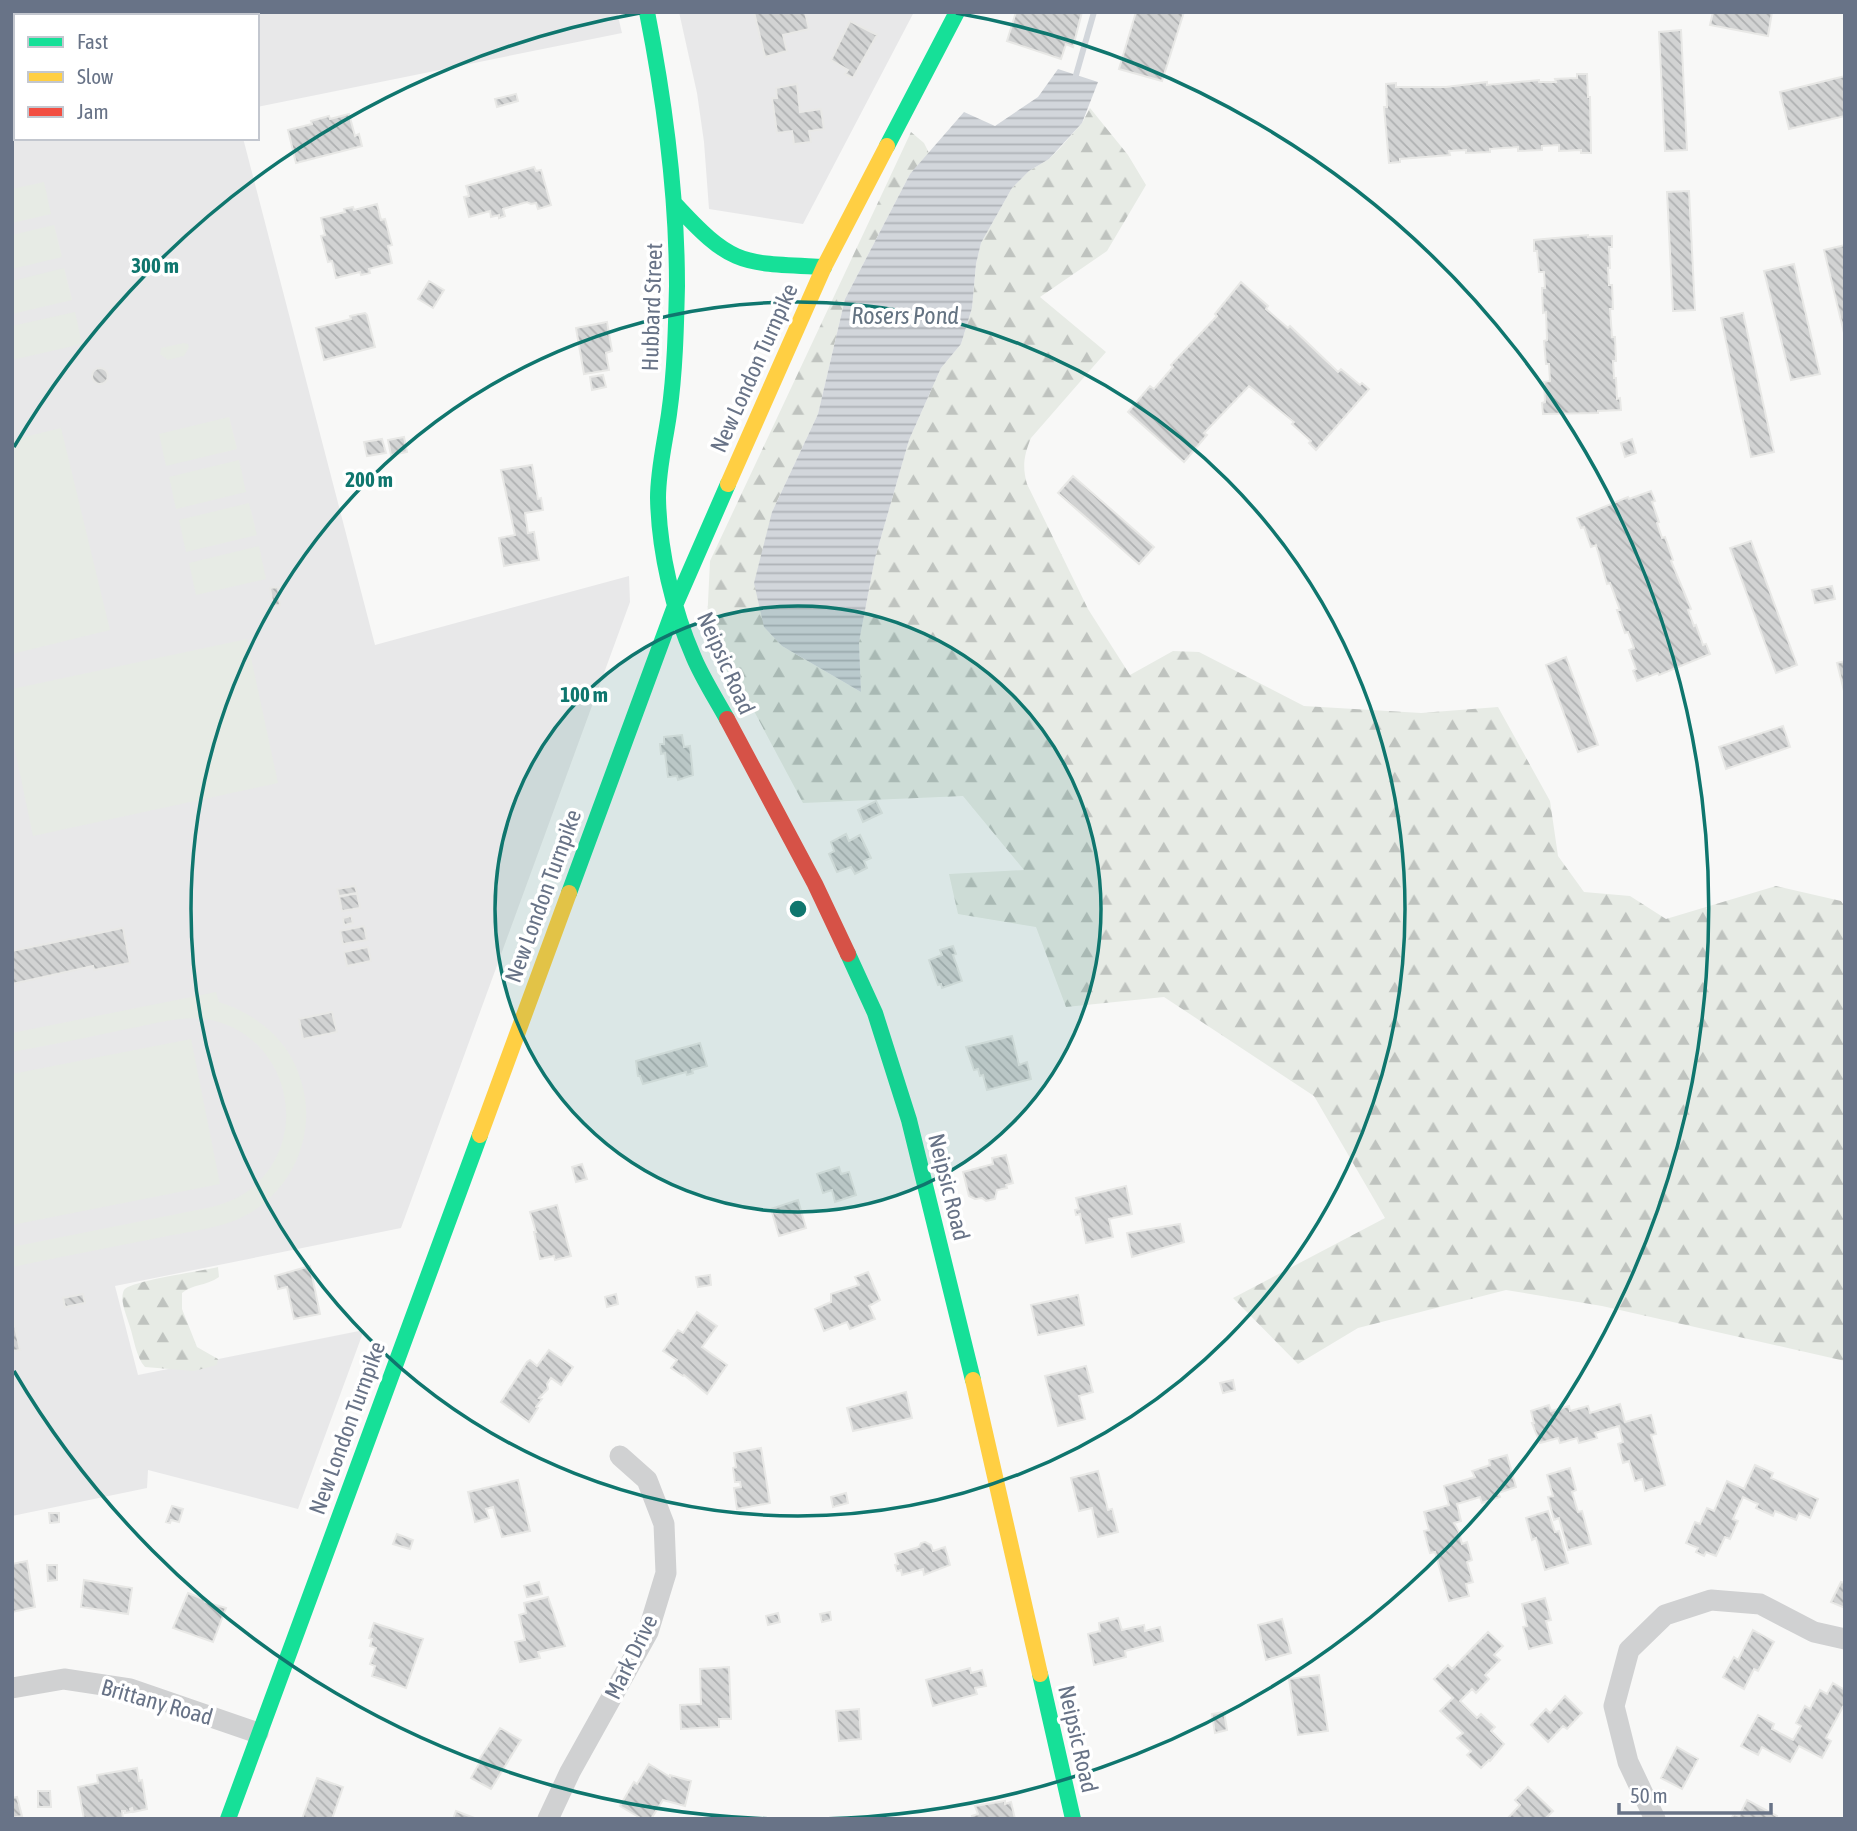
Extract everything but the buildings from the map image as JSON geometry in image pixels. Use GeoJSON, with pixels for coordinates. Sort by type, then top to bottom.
{"type":"FeatureCollection","features":[{"type":"Feature","properties":{"kind":"street","name":"Hubbard Street"},"geometry":{"type":"LineString","coordinates":[[647,12],[668,126],[675,204],[677,279],[674,368],[659,478],[659,499],[676,603]]}},
{"type":"Feature","properties":{"kind":"street","name":"New London Turnpike"},"geometry":{"type":"LineString","coordinates":[[228,1819],[676,603],[824,267],[957,12]]}},
{"type":"Feature","properties":{"kind":"street"},"geometry":{"type":"LineString","coordinates":[[675,204],[706,237],[737,258],[763,264],[824,267]]}},
{"type":"Feature","properties":{"kind":"street","name":"Neipsic Road"},"geometry":{"type":"LineString","coordinates":[[676,603],[695,660],[815,884],[875,1013],[893,1067],[909,1120],[978,1399],[1073,1819]]}},
{"type":"Feature","properties":{"kind":"street","name":"Mark Drive"},"geometry":{"type":"LineString","coordinates":[[548,1819],[570,1772],[648,1632],[666,1573],[664,1524],[660,1513],[647,1480],[620,1456]]}},
{"type":"Feature","properties":{"kind":"street"},"geometry":{"type":"LineString","coordinates":[[1655,1819],[1628,1762],[1614,1706],[1629,1650],[1665,1615],[1711,1600],[1760,1604],[1814,1632],[1845,1639]]}},
{"type":"Feature","properties":{"kind":"street","name":"Brittany Road"},"geometry":{"type":"LineString","coordinates":[[12,1688],[64,1679],[130,1689],[258,1733]]}},
{"type":"Feature","properties":{"kind":"shaded area"},"geometry":{"type":"Polygon","coordinates":[[[12,12],[617,12],[622,33],[259,107],[259,14],[14,14],[14,140],[244,140],[375,645],[629,576],[630,602],[401,1228],[115,1286],[138,1375],[364,1330],[298,1509],[148,1470],[147,1488],[12,1516],[12,12]]]}},
{"type":"Feature","properties":{"kind":"shaded area"},"geometry":{"type":"Polygon","coordinates":[[[679,12],[914,12],[803,224],[709,209],[697,93],[679,12]]]}},
{"type":"Feature","properties":{"kind":"green space"},"geometry":{"type":"Polygon","coordinates":[[[1090,108],[1128,155],[1146,185],[1107,251],[1040,297],[1106,352],[1031,438],[1024,466],[1027,484],[1088,609],[1130,675],[1173,651],[1199,652],[1304,706],[1421,713],[1498,707],[1550,801],[1558,856],[1584,892],[1630,896],[1666,919],[1776,886],[1841,901],[1845,907],[1845,1361],[1602,1306],[1506,1290],[1358,1328],[1298,1364],[1233,1298],[1385,1218],[1314,1096],[1164,997],[1066,1007],[1036,927],[958,914],[949,874],[1024,870],[963,796],[803,803],[707,623],[710,561],[911,132],[924,143],[929,153],[910,174],[845,299],[818,414],[772,512],[764,627],[782,646],[861,692],[859,642],[875,558],[909,440],[941,368],[961,344],[972,308],[981,243],[1012,188],[1029,171],[1049,159],[1060,148],[1082,123],[1090,108]]]}},
{"type":"Feature","properties":{"kind":"green space"},"geometry":{"type":"Polygon","coordinates":[[[44,182],[51,214],[12,223],[12,189],[44,182]]]}},
{"type":"Feature","properties":{"kind":"green space"},"geometry":{"type":"Polygon","coordinates":[[[54,225],[62,257],[12,269],[12,235],[54,225]]]}},
{"type":"Feature","properties":{"kind":"green space"},"geometry":{"type":"Polygon","coordinates":[[[64,268],[72,300],[12,314],[12,281],[64,268]]]}},
{"type":"Feature","properties":{"kind":"green space"},"geometry":{"type":"Polygon","coordinates":[[[75,312],[82,344],[12,360],[12,326],[75,312]]]}},
{"type":"Feature","properties":{"kind":"green space"},"geometry":{"type":"Polygon","coordinates":[[[184,343],[189,347],[184,356],[168,360],[160,354],[161,348],[184,343]]]}},
{"type":"Feature","properties":{"kind":"green space"},"geometry":{"type":"Polygon","coordinates":[[[229,417],[237,449],[166,466],[159,434],[229,417]]]}},
{"type":"Feature","properties":{"kind":"green space"},"geometry":{"type":"Polygon","coordinates":[[[61,428],[110,630],[12,654],[12,440],[61,428]]]}},
{"type":"Feature","properties":{"kind":"green space"},"geometry":{"type":"Polygon","coordinates":[[[239,460],[246,492],[176,509],[169,477],[239,460]]]}},
{"type":"Feature","properties":{"kind":"green space"},"geometry":{"type":"Polygon","coordinates":[[[249,503],[257,535],[186,552],[179,520],[249,503]]]}},
{"type":"Feature","properties":{"kind":"green space"},"geometry":{"type":"Polygon","coordinates":[[[259,546],[266,579],[196,595],[189,563],[259,546]]]}},
{"type":"Feature","properties":{"kind":"green space"},"geometry":{"type":"Polygon","coordinates":[[[247,639],[278,783],[33,836],[12,736],[12,689],[247,639]]]}},
{"type":"Feature","properties":{"kind":"green space"},"geometry":{"type":"Polygon","coordinates":[[[216,992],[219,1002],[247,1014],[271,1032],[290,1055],[302,1084],[306,1103],[303,1139],[298,1157],[279,1189],[250,1213],[217,1226],[12,1267],[12,1247],[218,1205],[249,1190],[272,1165],[283,1141],[286,1116],[283,1090],[274,1067],[258,1046],[237,1030],[201,1018],[180,1019],[12,1052],[12,1033],[216,992]]]}},
{"type":"Feature","properties":{"kind":"green space"},"geometry":{"type":"Polygon","coordinates":[[[191,1039],[220,1184],[12,1225],[12,1074],[191,1039]]]}},
{"type":"Feature","properties":{"kind":"green space"},"geometry":{"type":"Polygon","coordinates":[[[218,1267],[219,1277],[182,1293],[182,1309],[197,1347],[218,1359],[217,1365],[194,1371],[145,1367],[137,1353],[124,1308],[124,1290],[152,1280],[218,1267]]]}},
{"type":"Feature","properties":{"kind":"water","name":"Rosers Pond"},"geometry":{"type":"Polygon","coordinates":[[[1058,69],[1098,82],[1082,123],[1049,159],[1029,171],[1012,188],[981,243],[972,308],[961,344],[941,368],[909,440],[875,558],[859,642],[861,692],[782,646],[764,627],[754,583],[772,512],[818,414],[845,299],[910,174],[964,112],[995,126],[1038,97],[1058,69]]]}},
{"type":"Feature","properties":{"kind":"waterway"},"geometry":{"type":"LineString","coordinates":[[1076,75],[1094,12]]}},
{"type":"Feature","properties":{"kind":"traffic: fast"},"geometry":{"type":"LineString","coordinates":[[647,12],[669,149],[677,286],[674,366],[658,488],[661,539],[668,580],[686,640],[701,674],[727,719]]}},
{"type":"Feature","properties":{"kind":"traffic: fast"},"geometry":{"type":"LineString","coordinates":[[887,146],[957,12]]}},
{"type":"Feature","properties":{"kind":"traffic: fast"},"geometry":{"type":"LineString","coordinates":[[675,204],[711,240],[740,258],[774,264],[824,267]]}},
{"type":"Feature","properties":{"kind":"traffic: fast"},"geometry":{"type":"LineString","coordinates":[[569,893],[676,603],[728,484]]}},
{"type":"Feature","properties":{"kind":"traffic: fast"},"geometry":{"type":"LineString","coordinates":[[848,954],[875,1013],[909,1120],[973,1380]]}},
{"type":"Feature","properties":{"kind":"traffic: fast"},"geometry":{"type":"LineString","coordinates":[[228,1819],[480,1135]]}},
{"type":"Feature","properties":{"kind":"traffic: fast"},"geometry":{"type":"LineString","coordinates":[[1040,1674],[1073,1819]]}},
{"type":"Feature","properties":{"kind":"traffic: slow"},"geometry":{"type":"LineString","coordinates":[[728,484],[824,267],[887,146]]}},
{"type":"Feature","properties":{"kind":"traffic: slow"},"geometry":{"type":"LineString","coordinates":[[480,1135],[569,893]]}},
{"type":"Feature","properties":{"kind":"traffic: slow"},"geometry":{"type":"LineString","coordinates":[[973,1380],[1040,1674]]}},
{"type":"Feature","properties":{"kind":"traffic: jam"},"geometry":{"type":"LineString","coordinates":[[727,719],[815,884],[848,954]]}}]}
